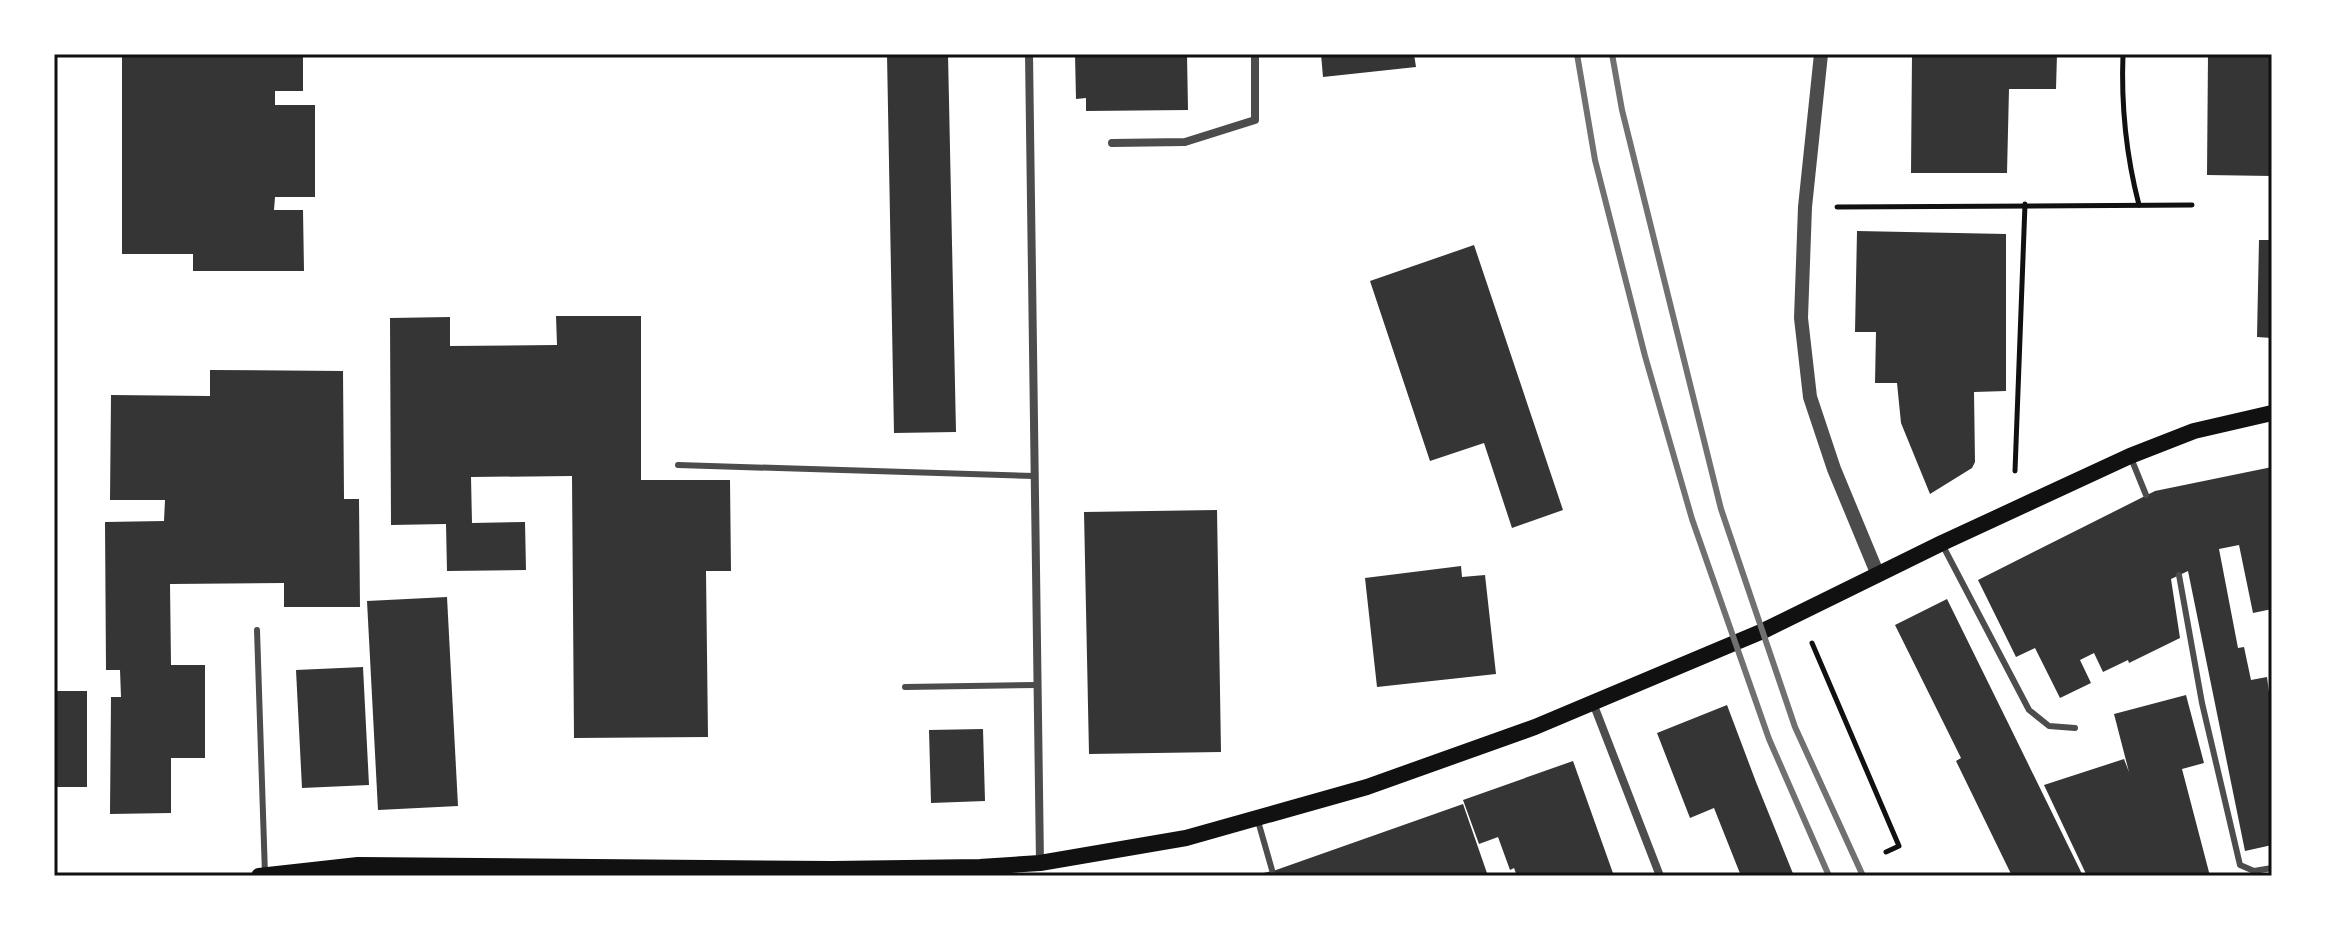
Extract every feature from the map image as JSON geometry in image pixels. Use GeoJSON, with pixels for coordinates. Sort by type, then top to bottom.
{"type":"FeatureCollection","features":[{"type":"Feature","properties":{"kind":"main road"},"geometry":{"type":"LineString","coordinates":[[262,875],[358,865],[845,869],[980,867],[1040,863],[1186,838],[1367,787],[1535,727],[1706,656],[2130,456],[2194,431],[2272,413]]}},
{"type":"Feature","properties":{"kind":"street"},"geometry":{"type":"LineString","coordinates":[[1029,54],[1040,863]]}},
{"type":"Feature","properties":{"kind":"street"},"geometry":{"type":"LineString","coordinates":[[1112,143],[1185,142],[1255,120],[1255,54]]}},
{"type":"Feature","properties":{"kind":"street"},"geometry":{"type":"LineString","coordinates":[[1821,54],[1805,207],[1801,318],[1810,397],[1834,469],[1878,575]]}},
{"type":"Feature","properties":{"kind":"street"},"geometry":{"type":"LineString","coordinates":[[1593,702],[1660,876]]}},
{"type":"Feature","properties":{"kind":"lane"},"geometry":{"type":"LineString","coordinates":[[2130,456],[2146,495]]}},
{"type":"Feature","properties":{"kind":"lane"},"geometry":{"type":"LineString","coordinates":[[678,465],[1034,476]]}},
{"type":"Feature","properties":{"kind":"lane"},"geometry":{"type":"LineString","coordinates":[[1942,543],[2029,710],[2049,726],[2075,728]]}},
{"type":"Feature","properties":{"kind":"lane"},"geometry":{"type":"LineString","coordinates":[[2179,575],[2202,703],[2240,865],[2254,871],[2272,868]]}},
{"type":"Feature","properties":{"kind":"lane"},"geometry":{"type":"LineString","coordinates":[[257,630],[262,875]]}},
{"type":"Feature","properties":{"kind":"lane"},"geometry":{"type":"LineString","coordinates":[[905,687],[1037,685]]}},
{"type":"Feature","properties":{"kind":"lane"},"geometry":{"type":"LineString","coordinates":[[1257,818],[1272,870]]}},
{"type":"Feature","properties":{"kind":"path"},"geometry":{"type":"LineString","coordinates":[[2123,54],[2124,127],[2129,169],[2139,205]]}},
{"type":"Feature","properties":{"kind":"path"},"geometry":{"type":"LineString","coordinates":[[2014,510],[2025,204]]}},
{"type":"Feature","properties":{"kind":"path"},"geometry":{"type":"LineString","coordinates":[[1805,207],[2192,205]]}},
{"type":"Feature","properties":{"kind":"path"},"geometry":{"type":"LineString","coordinates":[[1798,613],[1899,846],[1886,852]]}},
{"type":"Feature","properties":{"kind":"building"},"geometry":{"type":"Polygon","coordinates":[[[122,54],[303,54],[303,91],[275,91],[275,105],[315,105],[315,197],[275,197],[274,210],[303,210],[304,271],[193,271],[193,254],[122,254],[122,54]]]}},
{"type":"Feature","properties":{"kind":"building"},"geometry":{"type":"Polygon","coordinates":[[[887,54],[948,54],[956,432],[894,433],[887,54]]]}},
{"type":"Feature","properties":{"kind":"building"},"geometry":{"type":"Polygon","coordinates":[[[1075,54],[1187,54],[1188,110],[1086,111],[1086,98],[1076,99],[1075,54]]]}},
{"type":"Feature","properties":{"kind":"building"},"geometry":{"type":"Polygon","coordinates":[[[1321,54],[1414,54],[1416,67],[1323,77],[1321,54]]]}},
{"type":"Feature","properties":{"kind":"building"},"geometry":{"type":"Polygon","coordinates":[[[1912,54],[2057,54],[2056,89],[2009,89],[2007,173],[1911,173],[1912,54]]]}},
{"type":"Feature","properties":{"kind":"building"},"geometry":{"type":"Polygon","coordinates":[[[2208,54],[2272,54],[2272,176],[2207,175],[2208,54]]]}},
{"type":"Feature","properties":{"kind":"building"},"geometry":{"type":"Polygon","coordinates":[[[1857,231],[2006,234],[2006,391],[1974,392],[1975,462],[1972,468],[1930,494],[1901,423],[1897,383],[1875,383],[1876,332],[1855,332],[1857,231]]]}},
{"type":"Feature","properties":{"kind":"building"},"geometry":{"type":"Polygon","coordinates":[[[2259,240],[2272,240],[2272,338],[2257,337],[2259,240]]]}},
{"type":"Feature","properties":{"kind":"building"},"geometry":{"type":"Polygon","coordinates":[[[1474,245],[1563,510],[1512,528],[1484,443],[1430,461],[1370,281],[1474,245]]]}},
{"type":"Feature","properties":{"kind":"building"},"geometry":{"type":"Polygon","coordinates":[[[556,316],[641,316],[641,480],[730,480],[731,571],[706,571],[708,737],[574,738],[572,476],[471,477],[472,523],[525,522],[526,570],[447,571],[446,524],[391,525],[390,318],[450,317],[450,346],[557,345],[556,316]]]}},
{"type":"Feature","properties":{"kind":"building"},"geometry":{"type":"Polygon","coordinates":[[[210,370],[343,371],[344,499],[359,499],[360,607],[284,607],[284,583],[170,584],[171,665],[205,665],[205,758],[171,758],[171,813],[110,814],[111,697],[121,697],[120,670],[106,670],[105,522],[164,521],[165,500],[110,500],[111,395],[210,396],[210,370]]]}},
{"type":"Feature","properties":{"kind":"building"},"geometry":{"type":"Polygon","coordinates":[[[2272,467],[2272,609],[2253,613],[2239,545],[2219,549],[2238,648],[2244,647],[2251,680],[2267,677],[2269,692],[2272,691],[2272,845],[2245,851],[2188,571],[2171,579],[2180,638],[2103,672],[2094,653],[2080,660],[2091,683],[2060,698],[2035,648],[2016,657],[1978,580],[2155,491],[2272,467]]]}},
{"type":"Feature","properties":{"kind":"building"},"geometry":{"type":"Polygon","coordinates":[[[1217,510],[1221,752],[1089,754],[1084,512],[1217,510]]]}},
{"type":"Feature","properties":{"kind":"building"},"geometry":{"type":"Polygon","coordinates":[[[1461,566],[1462,577],[1485,575],[1496,674],[1377,687],[1365,578],[1461,566]]]}},
{"type":"Feature","properties":{"kind":"building"},"geometry":{"type":"Polygon","coordinates":[[[447,597],[458,806],[378,810],[367,601],[447,597]]]}},
{"type":"Feature","properties":{"kind":"building"},"geometry":{"type":"Polygon","coordinates":[[[1947,599],[2083,876],[2012,876],[1956,761],[1961,758],[1895,625],[1947,599]]]}},
{"type":"Feature","properties":{"kind":"building"},"geometry":{"type":"Polygon","coordinates":[[[363,667],[369,785],[302,788],[296,670],[363,667]]]}},
{"type":"Feature","properties":{"kind":"building"},"geometry":{"type":"Polygon","coordinates":[[[54,691],[87,691],[87,787],[54,787],[54,691]]]}},
{"type":"Feature","properties":{"kind":"building"},"geometry":{"type":"Polygon","coordinates":[[[2186,695],[2204,763],[2182,769],[2210,876],[2087,876],[2044,785],[2124,759],[2129,772],[2114,714],[2186,695]]]}},
{"type":"Feature","properties":{"kind":"building"},"geometry":{"type":"Polygon","coordinates":[[[1727,705],[1794,876],[1741,876],[1714,808],[1690,818],[1657,733],[1727,705]]]}},
{"type":"Feature","properties":{"kind":"building"},"geometry":{"type":"Polygon","coordinates":[[[983,729],[985,801],[931,803],[929,730],[983,729]]]}},
{"type":"Feature","properties":{"kind":"building"},"geometry":{"type":"Polygon","coordinates":[[[1573,761],[1614,876],[1517,876],[1514,868],[1510,870],[1498,837],[1479,844],[1463,800],[1573,761]]]}},
{"type":"Feature","properties":{"kind":"building"},"geometry":{"type":"Polygon","coordinates":[[[1463,804],[1488,876],[1251,876],[1276,870],[1463,804]]]}},
{"type":"Feature","properties":{"kind":"railway"},"geometry":{"type":"LineString","coordinates":[[1577,54],[1595,160],[1645,356],[1692,519],[1769,739],[1829,876]]}},
{"type":"Feature","properties":{"kind":"railway"},"geometry":{"type":"LineString","coordinates":[[1612,54],[1622,110],[1721,509],[1795,727],[1863,876]]}}]}
